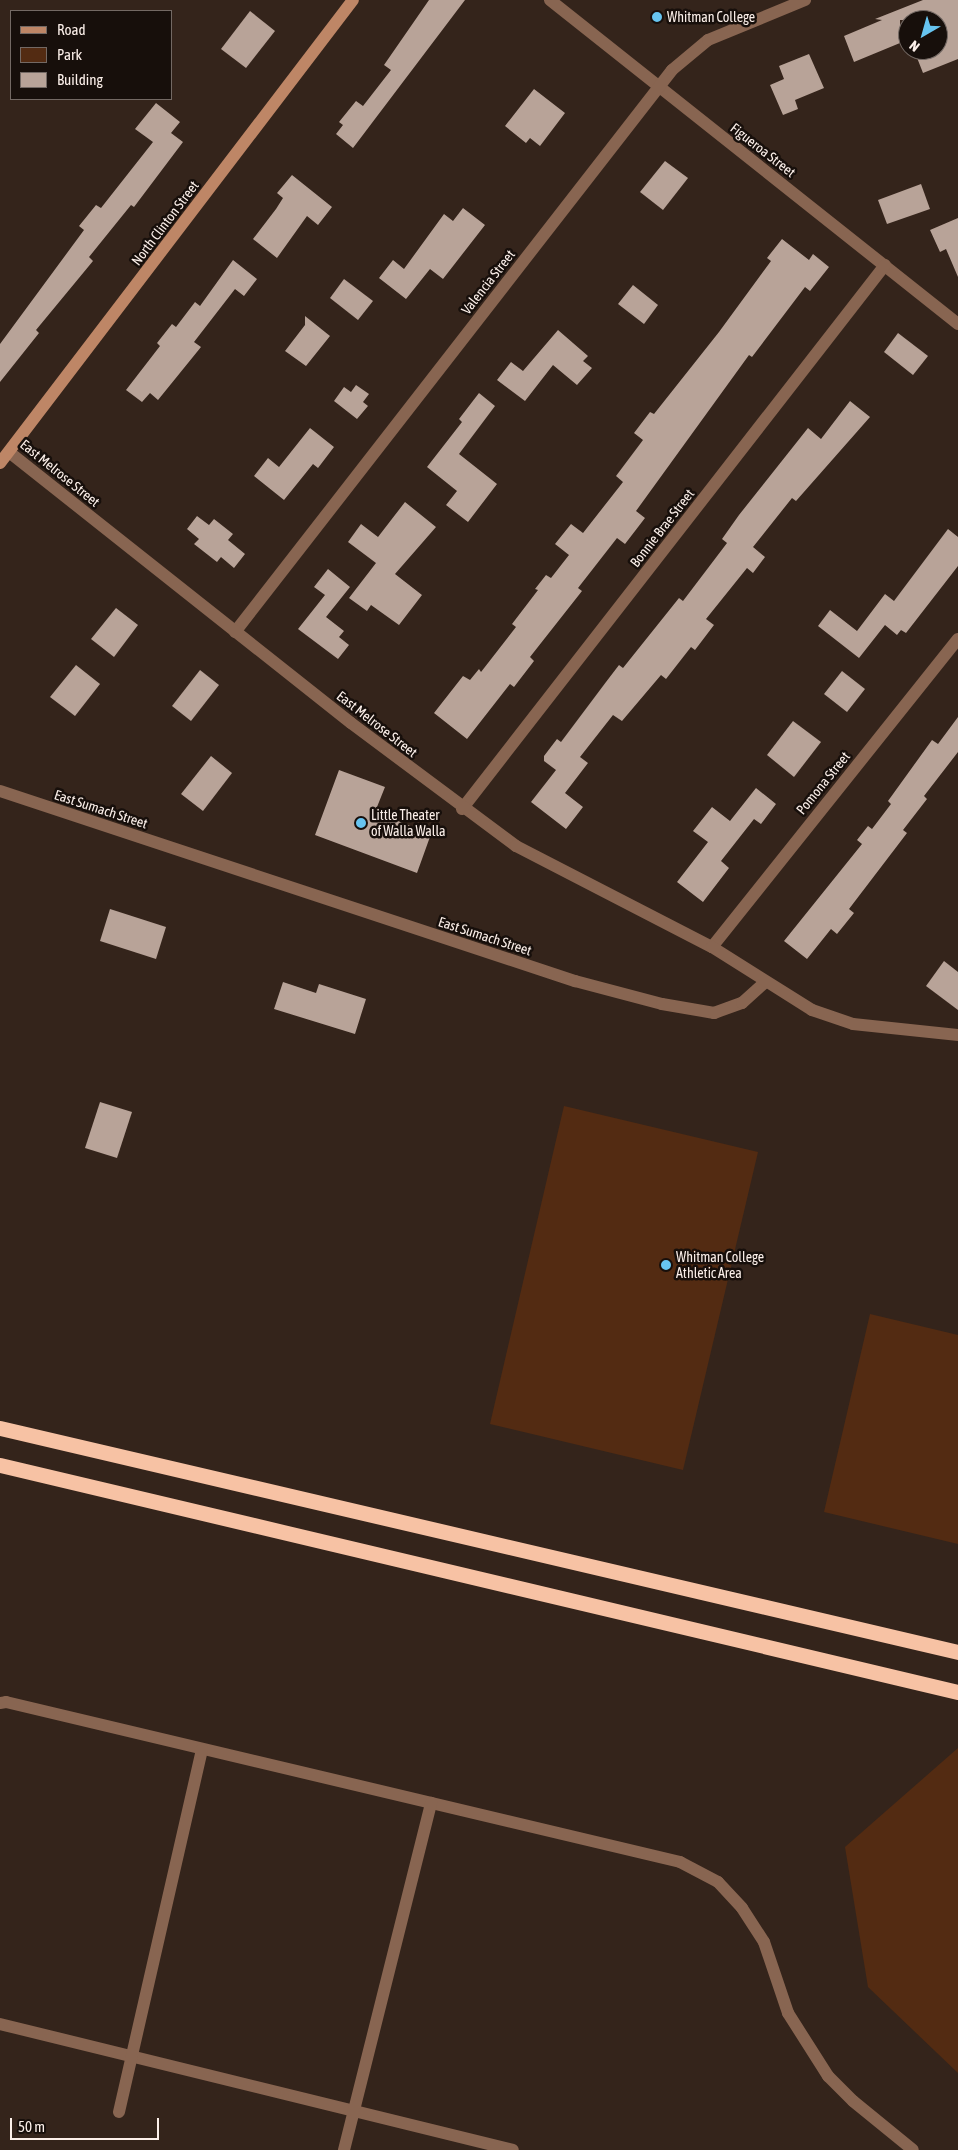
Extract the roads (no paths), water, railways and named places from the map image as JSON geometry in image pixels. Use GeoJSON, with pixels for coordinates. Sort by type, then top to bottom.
{"type":"FeatureCollection","features":[{"type":"Feature","properties":{"kind":"highway"},"geometry":{"type":"LineString","coordinates":[[0,1428],[958,1652]]}},
{"type":"Feature","properties":{"kind":"highway"},"geometry":{"type":"LineString","coordinates":[[0,1465],[958,1692]]}},
{"type":"Feature","properties":{"kind":"main road","name":"North Clinton Street"},"geometry":{"type":"LineString","coordinates":[[0,463],[5,448],[353,0]]}},
{"type":"Feature","properties":{"kind":"street","name":"Figueroa Street"},"geometry":{"type":"LineString","coordinates":[[550,0],[958,324]]}},
{"type":"Feature","properties":{"kind":"street","name":"Valencia Street"},"geometry":{"type":"LineString","coordinates":[[235,632],[659,87],[689,53],[708,40],[805,0]]}},
{"type":"Feature","properties":{"kind":"street","name":"Bonnie Brae Street"},"geometry":{"type":"LineString","coordinates":[[462,809],[885,265]]}},
{"type":"Feature","properties":{"kind":"street","name":"East Melrose Street"},"geometry":{"type":"LineString","coordinates":[[5,448],[235,632],[462,809],[516,846],[712,947],[765,982]]}},
{"type":"Feature","properties":{"kind":"street","name":"Pomona Street"},"geometry":{"type":"LineString","coordinates":[[712,947],[958,639]]}},
{"type":"Feature","properties":{"kind":"street","name":"East Sumach Street"},"geometry":{"type":"LineString","coordinates":[[0,791],[575,981],[662,1004],[714,1013],[742,1003],[765,982]]}},
{"type":"Feature","properties":{"kind":"street"},"geometry":{"type":"LineString","coordinates":[[765,982],[812,1010],[854,1024],[958,1035]]}},
{"type":"Feature","properties":{"kind":"street"},"geometry":{"type":"LineString","coordinates":[[0,1703],[6,1702],[680,1862],[718,1882],[742,1908],[764,1942],[788,2013],[828,2076],[853,2101],[913,2150]]}},
{"type":"Feature","properties":{"kind":"street"},"geometry":{"type":"LineString","coordinates":[[119,2112],[202,1748]]}},
{"type":"Feature","properties":{"kind":"street"},"geometry":{"type":"LineString","coordinates":[[344,2150],[431,1803]]}},
{"type":"Feature","properties":{"kind":"street"},"geometry":{"type":"LineString","coordinates":[[2,2025],[353,2113],[513,2150]]}},
{"type":"Feature","properties":{"kind":"place","name":"Whitman College"},"geometry":{"type":"Point","coordinates":[657,17]}},
{"type":"Feature","properties":{"kind":"place","name":"Little Theater of Walla Walla"},"geometry":{"type":"Point","coordinates":[361,823]}},
{"type":"Feature","properties":{"kind":"place","name":"Whitman College Athletic Area"},"geometry":{"type":"Point","coordinates":[666,1265]}}]}
